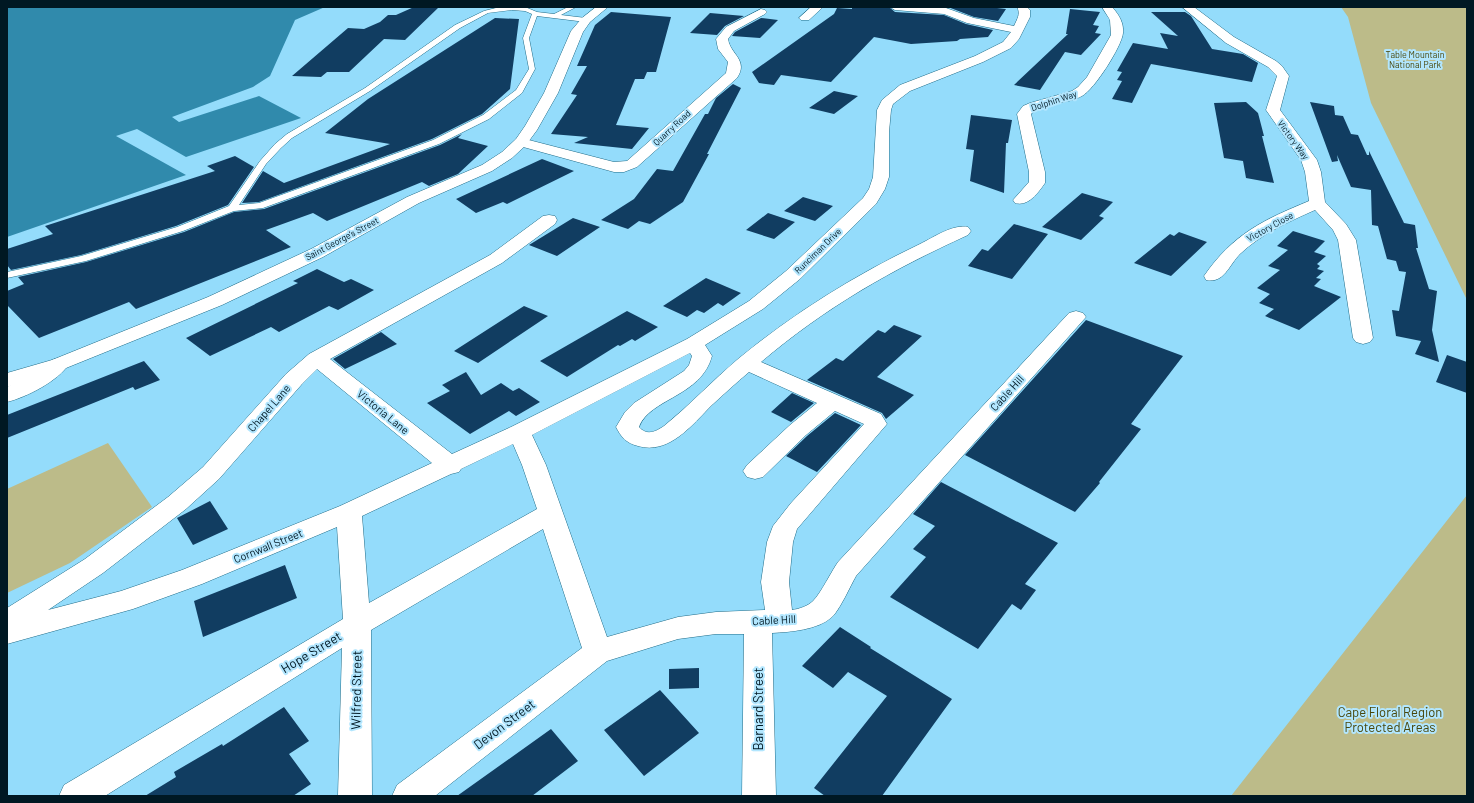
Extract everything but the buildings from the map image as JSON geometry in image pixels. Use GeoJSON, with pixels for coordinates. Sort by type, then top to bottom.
{"type":"FeatureCollection","features":[{"type":"Feature","properties":{"kind":"street","name":"Saint George's Street"},"geometry":{"type":"LineString","coordinates":[[7,380],[59,364],[202,307],[317,253],[413,200],[487,168],[507,155],[532,127],[550,93],[577,31],[586,20],[602,7]]}},
{"type":"Feature","properties":{"kind":"street"},"geometry":{"type":"LineString","coordinates":[[806,18],[818,7]]}},
{"type":"Feature","properties":{"kind":"street"},"geometry":{"type":"LineString","coordinates":[[895,7],[946,11],[972,21],[1018,30]]}},
{"type":"Feature","properties":{"kind":"street","name":"Runciman Drive"},"geometry":{"type":"LineString","coordinates":[[519,432],[694,343],[756,305],[793,275],[870,201],[877,189],[881,177],[884,110],[891,98],[905,88],[994,53],[1007,45],[1013,39],[1024,17],[1024,10],[1022,7]]}},
{"type":"Feature","properties":{"kind":"street","name":"Dolphin Way"},"geometry":{"type":"LineString","coordinates":[[1020,200],[1037,183],[1037,172],[1024,114],[1030,108],[1068,98],[1083,90],[1099,67],[1117,35],[1118,29],[1115,17],[1107,7]]}},
{"type":"Feature","properties":{"kind":"street","name":"Victory Way"},"geometry":{"type":"LineString","coordinates":[[1187,7],[1220,33],[1278,69],[1283,76],[1273,110],[1309,160],[1313,172],[1317,203]]}},
{"type":"Feature","properties":{"kind":"street","name":"Quarry Road"},"geometry":{"type":"LineString","coordinates":[[520,142],[614,167],[624,167],[632,164],[690,110],[732,75],[735,67],[735,61],[724,48],[722,39],[730,29],[760,12]]}},
{"type":"Feature","properties":{"kind":"street"},"geometry":{"type":"LineString","coordinates":[[1317,203],[1340,228],[1347,240],[1363,338]]}},
{"type":"Feature","properties":{"kind":"street","name":"Victory Close"},"geometry":{"type":"LineString","coordinates":[[1213,276],[1233,250],[1245,240],[1280,220],[1317,203]]}},
{"type":"Feature","properties":{"kind":"street","name":"Chapel Lane"},"geometry":{"type":"LineString","coordinates":[[7,622],[94,566],[137,534],[212,473],[294,379],[316,358],[496,260],[548,220]]}},
{"type":"Feature","properties":{"kind":"street"},"geometry":{"type":"LineString","coordinates":[[694,343],[702,356],[700,365],[696,372],[667,393],[638,410],[630,419],[627,427],[635,437],[645,441],[653,440],[665,435],[773,341],[851,286],[888,265],[962,231]]}},
{"type":"Feature","properties":{"kind":"street","name":"Cable Hill"},"geometry":{"type":"LineString","coordinates":[[598,652],[678,628],[716,623],[794,620],[811,616],[823,609],[847,569],[1076,317]]}},
{"type":"Feature","properties":{"kind":"street","name":"Victoria Lane"},"geometry":{"type":"LineString","coordinates":[[316,358],[451,466]]}},
{"type":"Feature","properties":{"kind":"street"},"geometry":{"type":"LineString","coordinates":[[746,363],[833,401],[798,430],[755,471]]}},
{"type":"Feature","properties":{"kind":"street"},"geometry":{"type":"LineString","coordinates":[[7,395],[42,378],[59,364]]}},
{"type":"Feature","properties":{"kind":"street","name":"Barnard Street"},"geometry":{"type":"LineString","coordinates":[[755,792],[769,621],[780,542],[786,526],[876,424],[873,419],[833,401]]}},
{"type":"Feature","properties":{"kind":"street"},"geometry":{"type":"LineString","coordinates":[[519,432],[534,465],[598,652]]}},
{"type":"Feature","properties":{"kind":"street","name":"Cornwall Street"},"geometry":{"type":"LineString","coordinates":[[7,632],[123,601],[192,577],[349,512],[451,466],[519,432]]}},
{"type":"Feature","properties":{"kind":"street","name":"Wilfred Street"},"geometry":{"type":"LineString","coordinates":[[349,512],[357,624],[355,796]]}},
{"type":"Feature","properties":{"kind":"street","name":"Hope Street"},"geometry":{"type":"LineString","coordinates":[[76,796],[357,624],[550,513]]}},
{"type":"Feature","properties":{"kind":"street","name":"Devon Street"},"geometry":{"type":"LineString","coordinates":[[409,796],[598,652]]}},
{"type":"Feature","properties":{"kind":"lane"},"geometry":{"type":"LineString","coordinates":[[554,16],[573,7]]}},
{"type":"Feature","properties":{"kind":"lane"},"geometry":{"type":"LineString","coordinates":[[232,208],[264,161],[286,138],[376,84],[463,24],[487,12],[502,8],[524,8],[535,14],[586,20]]}},
{"type":"Feature","properties":{"kind":"lane"},"geometry":{"type":"LineString","coordinates":[[7,276],[83,259],[180,229],[232,208],[260,206],[374,166],[436,142],[486,117],[518,91],[532,69],[526,38],[535,14]]}},
{"type":"Feature","properties":{"kind":"green space","name":"Table Mountain National Park"},"geometry":{"type":"Polygon","coordinates":[[[1341,7],[1467,7],[1467,300],[1371,103],[1348,17],[1341,7]]]}},
{"type":"Feature","properties":{"kind":"green space"},"geometry":{"type":"Polygon","coordinates":[[[108,443],[152,507],[70,563],[7,593],[7,489],[108,443]]]}},
{"type":"Feature","properties":{"kind":"green space","name":"Cape Floral Region Protected Areas"},"geometry":{"type":"Polygon","coordinates":[[[1467,495],[1467,796],[1231,796],[1467,495]]]}},
{"type":"Feature","properties":{"kind":"water"},"geometry":{"type":"Polygon","coordinates":[[[7,7],[325,7],[295,20],[270,76],[253,87],[172,117],[179,122],[259,96],[301,118],[186,157],[137,129],[116,136],[186,175],[7,237],[7,7]]]}}]}
